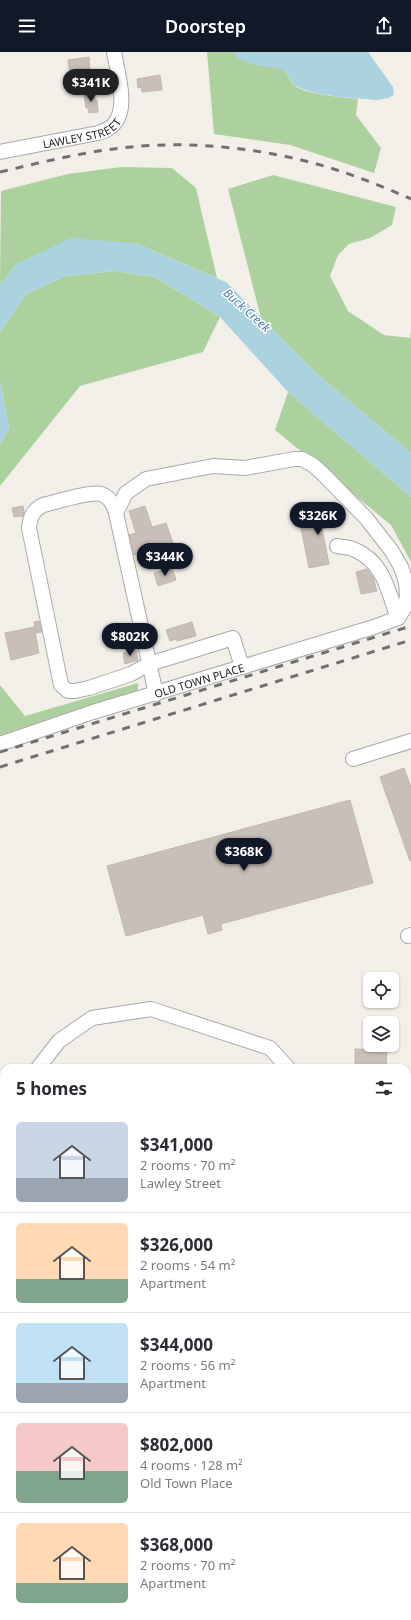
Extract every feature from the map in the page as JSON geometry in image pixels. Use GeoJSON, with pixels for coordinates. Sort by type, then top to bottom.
{"type":"FeatureCollection","features":[{"type":"Feature","properties":{"kind":"street","name":"LAWLEY STREET"},"geometry":{"type":"LineString","coordinates":[[0,152],[98,133],[107,130],[114,125],[118,119],[121,108],[114,52]]}},
{"type":"Feature","properties":{"kind":"street"},"geometry":{"type":"LineString","coordinates":[[116,513],[126,493],[146,479],[213,466],[244,468],[294,459],[302,459],[313,465],[323,474],[366,518],[401,567],[406,582],[407,595],[405,607],[398,618]]}},
{"type":"Feature","properties":{"kind":"street"},"geometry":{"type":"LineString","coordinates":[[156,694],[149,664],[116,513],[113,503],[108,497],[100,494],[91,494],[43,505],[36,509],[29,528],[61,685],[68,691],[75,691],[131,674],[149,664],[233,638],[242,667]]}},
{"type":"Feature","properties":{"kind":"street"},"geometry":{"type":"LineString","coordinates":[[337,546],[355,549],[374,562],[382,574],[398,618]]}},
{"type":"Feature","properties":{"kind":"street","name":"OLD TOWN PLACE"},"geometry":{"type":"LineString","coordinates":[[0,744],[93,712],[374,627],[398,618]]}},
{"type":"Feature","properties":{"kind":"street"},"geometry":{"type":"LineString","coordinates":[[353,760],[410,745]]}},
{"type":"Feature","properties":{"kind":"street"},"geometry":{"type":"LineString","coordinates":[[41,1064],[59,1041],[92,1018],[151,1009],[270,1048],[284,1064]]}},
{"type":"Feature","properties":{"kind":"green space"},"geometry":{"type":"Polygon","coordinates":[[[207,52],[233,52],[238,57],[249,63],[284,70],[292,83],[299,88],[324,95],[358,99],[356,115],[381,148],[374,173],[290,145],[214,134],[207,52]]]}},
{"type":"Feature","properties":{"kind":"green space"},"geometry":{"type":"Polygon","coordinates":[[[121,167],[172,168],[196,188],[217,278],[135,243],[18,263],[0,284],[1,191],[68,174],[121,167]]]}},
{"type":"Feature","properties":{"kind":"green space"},"geometry":{"type":"Polygon","coordinates":[[[273,175],[396,207],[392,225],[370,238],[349,244],[338,255],[330,276],[348,311],[384,335],[410,338],[411,330],[411,453],[317,374],[261,318],[228,189],[273,175]]]}},
{"type":"Feature","properties":{"kind":"green space"},"geometry":{"type":"Polygon","coordinates":[[[115,271],[155,277],[220,317],[203,352],[80,386],[0,486],[0,445],[9,428],[0,381],[0,332],[26,294],[65,276],[115,271]]]}},
{"type":"Feature","properties":{"kind":"green space"},"geometry":{"type":"Polygon","coordinates":[[[288,392],[411,497],[411,562],[391,525],[275,430],[288,392]]]}},
{"type":"Feature","properties":{"kind":"green space"},"geometry":{"type":"Polygon","coordinates":[[[138,683],[138,691],[0,737],[0,685],[25,716],[138,683]]]}},
{"type":"Feature","properties":{"kind":"water"},"geometry":{"type":"Polygon","coordinates":[[[233,52],[368,52],[393,87],[394,95],[378,100],[314,93],[296,86],[283,70],[248,63],[243,61],[233,52]]]}},
{"type":"Feature","properties":{"kind":"water","name":"Buck Creek"},"geometry":{"type":"Polygon","coordinates":[[[71,238],[135,243],[226,282],[317,374],[411,453],[411,497],[288,392],[220,317],[155,277],[115,271],[65,276],[26,294],[0,332],[0,284],[18,263],[71,238]]]}},
{"type":"Feature","properties":{"kind":"water"},"geometry":{"type":"Polygon","coordinates":[[[0,381],[9,428],[0,445],[0,381]]]}},
{"type":"Feature","properties":{"kind":"building"},"geometry":{"type":"Polygon","coordinates":[[[89,57],[90,73],[70,75],[68,60],[89,57]]]}},
{"type":"Feature","properties":{"kind":"building"},"geometry":{"type":"Polygon","coordinates":[[[160,75],[162,90],[142,92],[141,87],[138,88],[137,79],[160,75]]]}},
{"type":"Feature","properties":{"kind":"building"},"geometry":{"type":"Polygon","coordinates":[[[94,94],[95,100],[97,100],[98,112],[89,113],[88,108],[86,108],[84,95],[94,94]]]}},
{"type":"Feature","properties":{"kind":"building"},"geometry":{"type":"Polygon","coordinates":[[[23,506],[23,516],[14,517],[12,508],[23,506]]]}},
{"type":"Feature","properties":{"kind":"building"},"geometry":{"type":"Polygon","coordinates":[[[145,506],[152,527],[166,523],[173,543],[134,555],[129,535],[136,533],[129,511],[145,506]]]}},
{"type":"Feature","properties":{"kind":"building"},"geometry":{"type":"Polygon","coordinates":[[[339,510],[342,524],[322,529],[329,564],[309,568],[299,518],[339,510]]]}},
{"type":"Feature","properties":{"kind":"building"},"geometry":{"type":"Polygon","coordinates":[[[172,568],[176,580],[158,586],[154,573],[172,568]]]}},
{"type":"Feature","properties":{"kind":"building"},"geometry":{"type":"Polygon","coordinates":[[[367,569],[373,577],[377,591],[361,594],[356,572],[367,569]]]}},
{"type":"Feature","properties":{"kind":"building"},"geometry":{"type":"Polygon","coordinates":[[[39,621],[42,632],[36,633],[34,622],[39,621]]]}},
{"type":"Feature","properties":{"kind":"building"},"geometry":{"type":"Polygon","coordinates":[[[192,622],[196,636],[177,641],[177,639],[170,641],[166,630],[192,622]]]}},
{"type":"Feature","properties":{"kind":"building"},"geometry":{"type":"Polygon","coordinates":[[[34,627],[39,653],[11,660],[5,633],[34,627]]]}},
{"type":"Feature","properties":{"kind":"building"},"geometry":{"type":"Polygon","coordinates":[[[136,650],[138,660],[125,664],[123,653],[136,650]]]}},
{"type":"Feature","properties":{"kind":"building"},"geometry":{"type":"Polygon","coordinates":[[[404,768],[411,787],[410,861],[380,777],[404,768]]]}},
{"type":"Feature","properties":{"kind":"building"},"geometry":{"type":"Polygon","coordinates":[[[350,800],[373,883],[221,924],[222,930],[208,934],[203,915],[126,936],[107,866],[350,800]]]}},
{"type":"Feature","properties":{"kind":"building"},"geometry":{"type":"Polygon","coordinates":[[[355,1049],[363,1049],[363,1052],[387,1052],[386,1064],[355,1064],[355,1049]]]}},
{"type":"Feature","properties":{"kind":"railway"},"geometry":{"type":"LineString","coordinates":[[0,172],[65,157],[114,149],[157,145],[211,146],[265,153],[318,164],[360,178],[411,199]]}},
{"type":"Feature","properties":{"kind":"railway"},"geometry":{"type":"LineString","coordinates":[[0,752],[411,626]]}},
{"type":"Feature","properties":{"kind":"railway"},"geometry":{"type":"LineString","coordinates":[[0,767],[411,640]]}}]}
